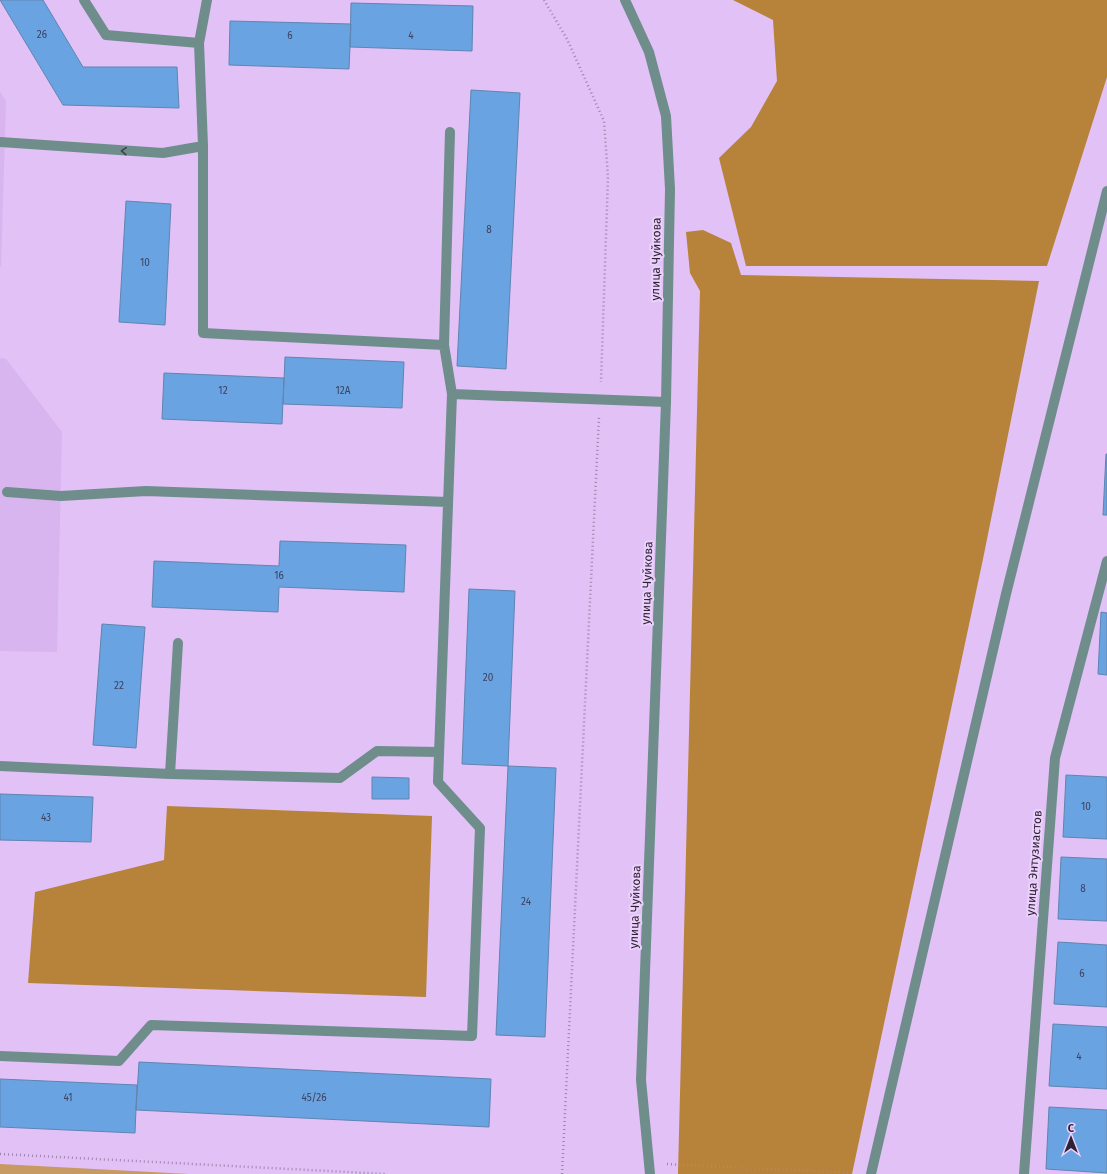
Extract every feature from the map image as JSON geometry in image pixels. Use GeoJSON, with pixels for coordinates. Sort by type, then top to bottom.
{"type":"FeatureCollection","features":[{"type":"Feature","properties":{"kind":"street"},"geometry":{"type":"LineString","coordinates":[[84,0],[106,35],[199,43]]}},
{"type":"Feature","properties":{"kind":"street"},"geometry":{"type":"LineString","coordinates":[[207,0],[199,43],[203,146],[203,333],[444,345]]}},
{"type":"Feature","properties":{"kind":"street","name":"улица Чуйкова"},"geometry":{"type":"LineString","coordinates":[[625,0],[649,52],[666,116],[670,189],[666,402],[642,1080],[650,1174]]}},
{"type":"Feature","properties":{"kind":"street"},"geometry":{"type":"LineString","coordinates":[[0,1056],[119,1062],[151,1025],[472,1036],[480,828],[438,782],[452,394],[444,345],[450,132]]}},
{"type":"Feature","properties":{"kind":"street"},"geometry":{"type":"LineString","coordinates":[[0,142],[163,154],[203,146]]}},
{"type":"Feature","properties":{"kind":"street"},"geometry":{"type":"LineString","coordinates":[[871,1174],[1006,594],[1107,190]]}},
{"type":"Feature","properties":{"kind":"street"},"geometry":{"type":"LineString","coordinates":[[452,394],[666,402]]}},
{"type":"Feature","properties":{"kind":"street"},"geometry":{"type":"LineString","coordinates":[[6,492],[61,496],[146,491],[448,502]]}},
{"type":"Feature","properties":{"kind":"street","name":"улица Энтузиастов"},"geometry":{"type":"LineString","coordinates":[[1024,1174],[1055,758],[1107,561]]}},
{"type":"Feature","properties":{"kind":"street"},"geometry":{"type":"LineString","coordinates":[[170,774],[178,643]]}},
{"type":"Feature","properties":{"kind":"street"},"geometry":{"type":"LineString","coordinates":[[0,766],[170,774],[340,778],[377,751],[439,752]]}},
{"type":"Feature","properties":{"kind":"path"},"geometry":{"type":"LineString","coordinates":[[544,0],[567,39],[604,121],[608,177],[600,400],[562,1174]]}},
{"type":"Feature","properties":{"kind":"path"},"geometry":{"type":"LineString","coordinates":[[0,1154],[386,1174]]}},
{"type":"Feature","properties":{"kind":"path"},"geometry":{"type":"LineString","coordinates":[[664,1164],[871,1174]]}},
{"type":"Feature","properties":{"kind":"shaded area"},"geometry":{"type":"Polygon","coordinates":[[[733,0],[1107,0],[1107,77],[1047,266],[746,266],[719,158],[751,127],[777,81],[773,20],[733,0]]]}},
{"type":"Feature","properties":{"kind":"shaded area"},"geometry":{"type":"Polygon","coordinates":[[[0,92],[6,101],[1,267],[0,267],[0,92]]]}},
{"type":"Feature","properties":{"kind":"shaded area"},"geometry":{"type":"Polygon","coordinates":[[[703,230],[731,243],[741,275],[1039,281],[983,559],[852,1174],[678,1174],[700,291],[690,273],[686,232],[703,230]]]}},
{"type":"Feature","properties":{"kind":"shaded area"},"geometry":{"type":"Polygon","coordinates":[[[0,358],[6,359],[62,432],[57,652],[0,651],[0,358]]]}},
{"type":"Feature","properties":{"kind":"shaded area"},"geometry":{"type":"Polygon","coordinates":[[[167,806],[432,816],[426,997],[28,983],[35,892],[164,860],[167,806]]]}},
{"type":"Feature","properties":{"kind":"shaded area"},"geometry":{"type":"Polygon","coordinates":[[[0,1164],[189,1174],[0,1174],[0,1164]]]}},
{"type":"Feature","properties":{"kind":"building"},"geometry":{"type":"Polygon","coordinates":[[[0,0],[43,0],[83,67],[177,67],[179,108],[63,105],[0,0]]]}},
{"type":"Feature","properties":{"kind":"building"},"geometry":{"type":"Polygon","coordinates":[[[351,3],[473,6],[472,51],[350,47],[351,3]]]}},
{"type":"Feature","properties":{"kind":"building"},"geometry":{"type":"Polygon","coordinates":[[[230,21],[351,24],[349,69],[229,65],[230,21]]]}},
{"type":"Feature","properties":{"kind":"building"},"geometry":{"type":"Polygon","coordinates":[[[471,90],[520,93],[506,369],[457,366],[471,90]]]}},
{"type":"Feature","properties":{"kind":"building"},"geometry":{"type":"Polygon","coordinates":[[[126,201],[171,204],[165,325],[119,322],[126,201]]]}},
{"type":"Feature","properties":{"kind":"building"},"geometry":{"type":"Polygon","coordinates":[[[285,357],[404,362],[402,408],[283,404],[285,357]]]}},
{"type":"Feature","properties":{"kind":"building"},"geometry":{"type":"Polygon","coordinates":[[[164,373],[284,378],[282,424],[162,419],[164,373]]]}},
{"type":"Feature","properties":{"kind":"building"},"geometry":{"type":"Polygon","coordinates":[[[1106,454],[1107,515],[1103,515],[1106,454]]]}},
{"type":"Feature","properties":{"kind":"building"},"geometry":{"type":"Polygon","coordinates":[[[280,541],[406,545],[404,592],[279,587],[278,612],[152,607],[154,561],[279,566],[280,541]]]}},
{"type":"Feature","properties":{"kind":"building"},"geometry":{"type":"Polygon","coordinates":[[[469,589],[515,591],[508,766],[462,764],[469,589]]]}},
{"type":"Feature","properties":{"kind":"building"},"geometry":{"type":"Polygon","coordinates":[[[1101,612],[1107,613],[1107,675],[1098,674],[1101,612]]]}},
{"type":"Feature","properties":{"kind":"building"},"geometry":{"type":"Polygon","coordinates":[[[102,624],[145,627],[136,748],[93,745],[102,624]]]}},
{"type":"Feature","properties":{"kind":"building"},"geometry":{"type":"Polygon","coordinates":[[[508,766],[556,768],[545,1037],[496,1035],[508,766]]]}},
{"type":"Feature","properties":{"kind":"building"},"geometry":{"type":"Polygon","coordinates":[[[1066,775],[1107,777],[1107,839],[1063,837],[1066,775]]]}},
{"type":"Feature","properties":{"kind":"building"},"geometry":{"type":"Polygon","coordinates":[[[372,777],[409,778],[409,799],[372,799],[372,777]]]}},
{"type":"Feature","properties":{"kind":"building"},"geometry":{"type":"Polygon","coordinates":[[[0,794],[93,797],[91,842],[0,840],[0,794]]]}},
{"type":"Feature","properties":{"kind":"building"},"geometry":{"type":"Polygon","coordinates":[[[1061,857],[1107,859],[1107,921],[1058,919],[1061,857]]]}},
{"type":"Feature","properties":{"kind":"building"},"geometry":{"type":"Polygon","coordinates":[[[1058,942],[1107,945],[1107,1007],[1054,1004],[1058,942]]]}},
{"type":"Feature","properties":{"kind":"building"},"geometry":{"type":"Polygon","coordinates":[[[1053,1024],[1107,1027],[1107,1089],[1049,1086],[1053,1024]]]}},
{"type":"Feature","properties":{"kind":"building"},"geometry":{"type":"Polygon","coordinates":[[[139,1062],[491,1079],[489,1127],[136,1110],[139,1062]]]}},
{"type":"Feature","properties":{"kind":"building"},"geometry":{"type":"Polygon","coordinates":[[[0,1079],[137,1085],[135,1133],[0,1127],[0,1079]]]}},
{"type":"Feature","properties":{"kind":"building"},"geometry":{"type":"Polygon","coordinates":[[[1049,1107],[1107,1110],[1107,1173],[1046,1169],[1049,1107]]]}}]}
